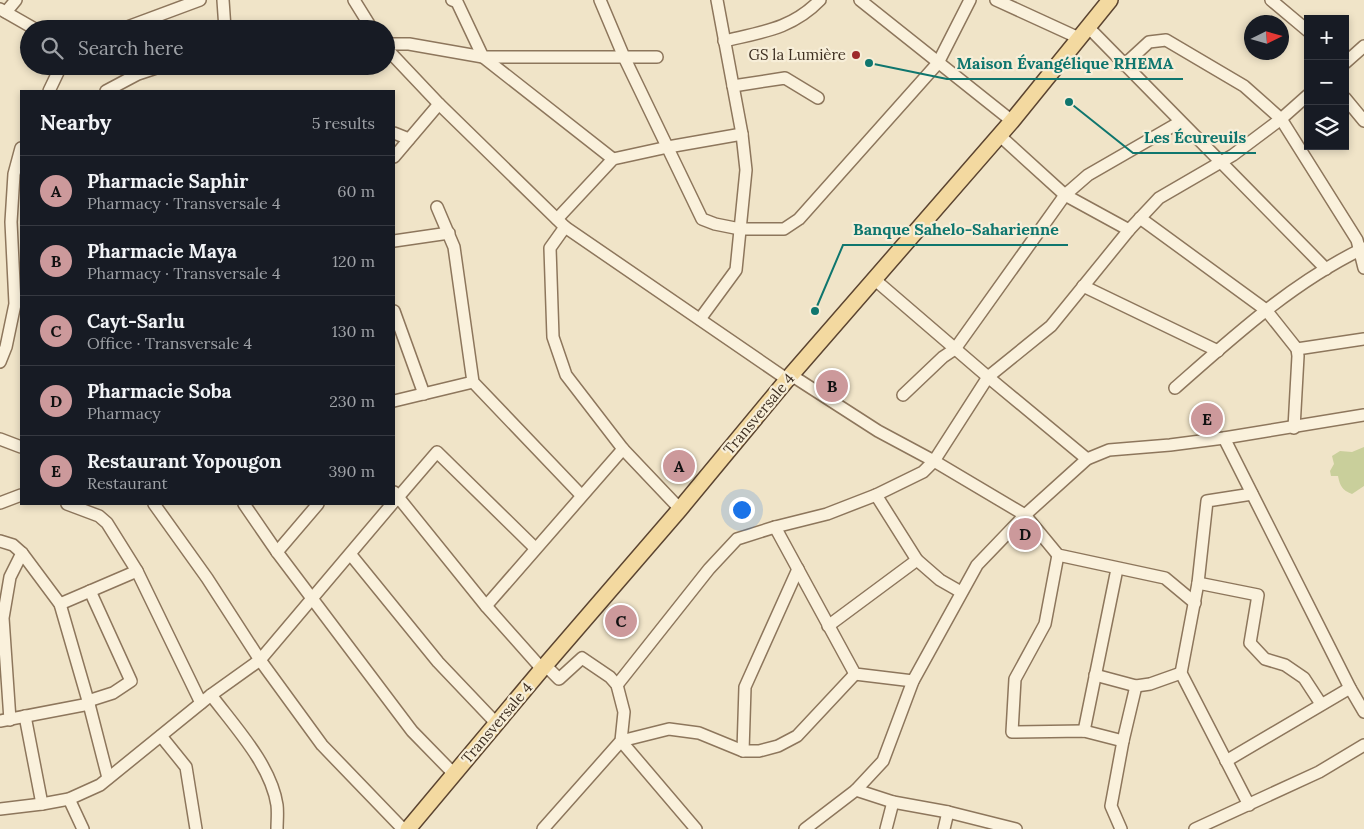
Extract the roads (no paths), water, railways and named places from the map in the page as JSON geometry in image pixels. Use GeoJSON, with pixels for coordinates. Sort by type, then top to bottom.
{"type":"FeatureCollection","features":[{"type":"Feature","properties":{"kind":"main road","name":"Transversale 4"},"geometry":{"type":"LineString","coordinates":[[408,829],[543,667],[680,509],[874,279],[1012,121],[1110,0]]}},
{"type":"Feature","properties":{"kind":"street"},"geometry":{"type":"LineString","coordinates":[[16,0],[3,10],[20,20]]}},
{"type":"Feature","properties":{"kind":"street"},"geometry":{"type":"LineString","coordinates":[[146,20],[200,0]]}},
{"type":"Feature","properties":{"kind":"street"},"geometry":{"type":"LineString","coordinates":[[223,0],[225,20]]}},
{"type":"Feature","properties":{"kind":"street"},"geometry":{"type":"LineString","coordinates":[[354,0],[366,20]]}},
{"type":"Feature","properties":{"kind":"street"},"geometry":{"type":"LineString","coordinates":[[452,0],[457,2],[483,58],[613,159]]}},
{"type":"Feature","properties":{"kind":"street"},"geometry":{"type":"LineString","coordinates":[[600,0],[624,57],[702,219],[715,224],[740,229],[784,229],[799,219],[938,63],[970,0]]}},
{"type":"Feature","properties":{"kind":"street"},"geometry":{"type":"LineString","coordinates":[[700,319],[736,270],[746,170],[742,134],[717,0]]}},
{"type":"Feature","properties":{"kind":"street"},"geometry":{"type":"LineString","coordinates":[[724,41],[788,25],[810,11],[820,0]]}},
{"type":"Feature","properties":{"kind":"street"},"geometry":{"type":"LineString","coordinates":[[860,0],[1012,121]]}},
{"type":"Feature","properties":{"kind":"street"},"geometry":{"type":"LineString","coordinates":[[996,0],[1084,33],[1124,65],[1326,269]]}},
{"type":"Feature","properties":{"kind":"street"},"geometry":{"type":"LineString","coordinates":[[1271,0],[1304,28]]}},
{"type":"Feature","properties":{"kind":"street"},"geometry":{"type":"LineString","coordinates":[[1124,65],[1149,42],[1166,40],[1244,86],[1281,118],[1357,240],[1364,268]]}},
{"type":"Feature","properties":{"kind":"street"},"geometry":{"type":"LineString","coordinates":[[395,44],[409,44],[483,58],[657,57]]}},
{"type":"Feature","properties":{"kind":"street"},"geometry":{"type":"LineString","coordinates":[[1347,60],[1364,46]]}},
{"type":"Feature","properties":{"kind":"street"},"geometry":{"type":"LineString","coordinates":[[395,58],[439,104],[561,223],[700,319],[790,378],[1025,515],[1058,555],[1165,578],[1195,603]]}},
{"type":"Feature","properties":{"kind":"street"},"geometry":{"type":"LineString","coordinates":[[49,90],[57,75]]}},
{"type":"Feature","properties":{"kind":"street"},"geometry":{"type":"LineString","coordinates":[[108,90],[136,75]]}},
{"type":"Feature","properties":{"kind":"street"},"geometry":{"type":"LineString","coordinates":[[733,86],[785,78],[818,98]]}},
{"type":"Feature","properties":{"kind":"street"},"geometry":{"type":"LineString","coordinates":[[617,684],[708,569],[737,539],[827,514],[876,495],[923,472],[934,461],[988,377],[1050,326],[1129,230],[1160,198],[1233,156],[1304,98]]}},
{"type":"Feature","properties":{"kind":"street"},"geometry":{"type":"LineString","coordinates":[[1349,103],[1364,121]]}},
{"type":"Feature","properties":{"kind":"street"},"geometry":{"type":"LineString","coordinates":[[395,156],[439,104]]}},
{"type":"Feature","properties":{"kind":"street"},"geometry":{"type":"LineString","coordinates":[[903,395],[955,349],[1066,195],[1088,174],[1180,122]]}},
{"type":"Feature","properties":{"kind":"street"},"geometry":{"type":"LineString","coordinates":[[395,133],[409,139]]}},
{"type":"Feature","properties":{"kind":"street"},"geometry":{"type":"LineString","coordinates":[[680,509],[623,449],[566,375],[553,337],[550,248],[561,223],[613,159],[742,134]]}},
{"type":"Feature","properties":{"kind":"street"},"geometry":{"type":"LineString","coordinates":[[998,135],[1066,195],[1129,230]]}},
{"type":"Feature","properties":{"kind":"street"},"geometry":{"type":"LineString","coordinates":[[0,362],[6,347],[15,304],[11,222],[14,174],[20,152]]}},
{"type":"Feature","properties":{"kind":"street"},"geometry":{"type":"LineString","coordinates":[[437,207],[454,247],[474,382],[581,495]]}},
{"type":"Feature","properties":{"kind":"street"},"geometry":{"type":"LineString","coordinates":[[1140,218],[1266,310],[1297,349],[1294,428]]}},
{"type":"Feature","properties":{"kind":"street"},"geometry":{"type":"LineString","coordinates":[[395,241],[449,233]]}},
{"type":"Feature","properties":{"kind":"street"},"geometry":{"type":"LineString","coordinates":[[1175,388],[1266,310],[1326,269],[1361,250]]}},
{"type":"Feature","properties":{"kind":"street"},"geometry":{"type":"LineString","coordinates":[[874,279],[1087,459]]}},
{"type":"Feature","properties":{"kind":"street"},"geometry":{"type":"LineString","coordinates":[[1083,286],[1218,351]]}},
{"type":"Feature","properties":{"kind":"street"},"geometry":{"type":"LineString","coordinates":[[395,314],[424,394]]}},
{"type":"Feature","properties":{"kind":"street"},"geometry":{"type":"LineString","coordinates":[[1297,349],[1364,339]]}},
{"type":"Feature","properties":{"kind":"street"},"geometry":{"type":"LineString","coordinates":[[395,401],[474,382]]}},
{"type":"Feature","properties":{"kind":"street"},"geometry":{"type":"LineString","coordinates":[[805,829],[856,790],[883,761],[913,681],[978,565],[1025,515],[1087,459],[1109,450],[1224,438],[1364,415]]}},
{"type":"Feature","properties":{"kind":"street"},"geometry":{"type":"LineString","coordinates":[[1224,438],[1350,688],[1364,712]]}},
{"type":"Feature","properties":{"kind":"street"},"geometry":{"type":"LineString","coordinates":[[0,439],[20,447]]}},
{"type":"Feature","properties":{"kind":"street"},"geometry":{"type":"LineString","coordinates":[[486,606],[623,449]]}},
{"type":"Feature","properties":{"kind":"street"},"geometry":{"type":"LineString","coordinates":[[395,498],[437,452],[535,548]]}},
{"type":"Feature","properties":{"kind":"street"},"geometry":{"type":"LineString","coordinates":[[1249,806],[1181,673],[1198,583],[1206,501],[1252,494]]}},
{"type":"Feature","properties":{"kind":"street"},"geometry":{"type":"LineString","coordinates":[[0,502],[20,495]]}},
{"type":"Feature","properties":{"kind":"street"},"geometry":{"type":"LineString","coordinates":[[876,495],[917,560],[940,580],[962,592]]}},
{"type":"Feature","properties":{"kind":"street"},"geometry":{"type":"LineString","coordinates":[[395,500],[486,606],[543,667],[559,679],[582,658],[617,684],[624,712],[621,741],[696,829]]}},
{"type":"Feature","properties":{"kind":"street"},"geometry":{"type":"LineString","coordinates":[[70,505],[99,516],[107,523],[137,571],[201,704]]}},
{"type":"Feature","properties":{"kind":"street"},"geometry":{"type":"LineString","coordinates":[[157,505],[260,660],[322,745],[403,829]]}},
{"type":"Feature","properties":{"kind":"street"},"geometry":{"type":"LineString","coordinates":[[245,505],[277,552],[412,730],[454,774]]}},
{"type":"Feature","properties":{"kind":"street"},"geometry":{"type":"LineString","coordinates":[[277,552],[317,505]]}},
{"type":"Feature","properties":{"kind":"street"},"geometry":{"type":"LineString","coordinates":[[0,809],[42,804],[69,798],[100,785],[211,696],[260,660],[351,555],[389,505]]}},
{"type":"Feature","properties":{"kind":"street"},"geometry":{"type":"LineString","coordinates":[[775,527],[855,674]]}},
{"type":"Feature","properties":{"kind":"street"},"geometry":{"type":"LineString","coordinates":[[0,542],[13,545],[22,553],[60,604],[89,703],[108,778]]}},
{"type":"Feature","properties":{"kind":"street"},"geometry":{"type":"LineString","coordinates":[[22,553],[10,578],[3,618],[5,721],[89,703],[112,693],[131,681],[90,591]]}},
{"type":"Feature","properties":{"kind":"street"},"geometry":{"type":"LineString","coordinates":[[351,555],[438,662],[497,724]]}},
{"type":"Feature","properties":{"kind":"street"},"geometry":{"type":"LineString","coordinates":[[1058,555],[1045,624],[1015,679],[1012,732],[1084,731],[1123,741]]}},
{"type":"Feature","properties":{"kind":"street"},"geometry":{"type":"LineString","coordinates":[[828,626],[917,560]]}},
{"type":"Feature","properties":{"kind":"street"},"geometry":{"type":"LineString","coordinates":[[743,752],[745,688],[798,569]]}},
{"type":"Feature","properties":{"kind":"street"},"geometry":{"type":"LineString","coordinates":[[1084,731],[1117,569]]}},
{"type":"Feature","properties":{"kind":"street"},"geometry":{"type":"LineString","coordinates":[[60,604],[137,571]]}},
{"type":"Feature","properties":{"kind":"street"},"geometry":{"type":"LineString","coordinates":[[1198,583],[1258,596],[1250,643],[1265,659],[1285,665],[1304,678],[1321,704]]}},
{"type":"Feature","properties":{"kind":"street"},"geometry":{"type":"LineString","coordinates":[[1095,675],[1136,686],[1150,684],[1181,673]]}},
{"type":"Feature","properties":{"kind":"street"},"geometry":{"type":"LineString","coordinates":[[855,674],[913,681]]}},
{"type":"Feature","properties":{"kind":"street"},"geometry":{"type":"LineString","coordinates":[[543,829],[621,741],[669,729],[699,733],[743,752],[759,751],[778,746],[798,736],[855,674]]}},
{"type":"Feature","properties":{"kind":"street"},"geometry":{"type":"LineString","coordinates":[[1121,829],[1111,806],[1123,741],[1136,686]]}},
{"type":"Feature","properties":{"kind":"street"},"geometry":{"type":"LineString","coordinates":[[1226,761],[1350,688]]}},
{"type":"Feature","properties":{"kind":"street"},"geometry":{"type":"LineString","coordinates":[[211,696],[249,744],[270,782],[277,806],[277,829]]}},
{"type":"Feature","properties":{"kind":"street"},"geometry":{"type":"LineString","coordinates":[[25,716],[42,804]]}},
{"type":"Feature","properties":{"kind":"street"},"geometry":{"type":"LineString","coordinates":[[161,736],[186,768],[196,829]]}},
{"type":"Feature","properties":{"kind":"street"},"geometry":{"type":"LineString","coordinates":[[1195,829],[1249,806],[1319,772],[1364,745]]}},
{"type":"Feature","properties":{"kind":"street"},"geometry":{"type":"LineString","coordinates":[[856,790],[894,802],[948,812],[1001,827],[1016,829]]}},
{"type":"Feature","properties":{"kind":"street"},"geometry":{"type":"LineString","coordinates":[[69,798],[83,829]]}},
{"type":"Feature","properties":{"kind":"street"},"geometry":{"type":"LineString","coordinates":[[886,829],[894,802]]}},
{"type":"Feature","properties":{"kind":"street"},"geometry":{"type":"LineString","coordinates":[[944,829],[948,812]]}},
{"type":"Feature","properties":{"kind":"place","name":"GS la Lumière"},"geometry":{"type":"Point","coordinates":[856,55]}},
{"type":"Feature","properties":{"kind":"place","name":"Maison Évangélique RHEMA"},"geometry":{"type":"Point","coordinates":[869,63]}},
{"type":"Feature","properties":{"kind":"place","name":"Les Écureuils"},"geometry":{"type":"Point","coordinates":[1069,102]}},
{"type":"Feature","properties":{"kind":"place","name":"Banque Sahelo-Saharienne"},"geometry":{"type":"Point","coordinates":[815,311]}},
{"type":"Feature","properties":{"kind":"place","name":"Pharmacie Maya"},"geometry":{"type":"Point","coordinates":[832,386]}},
{"type":"Feature","properties":{"kind":"place","name":"Restaurant Yopougon"},"geometry":{"type":"Point","coordinates":[1207,419]}},
{"type":"Feature","properties":{"kind":"place","name":"Pharmacie Saphir"},"geometry":{"type":"Point","coordinates":[679,466]}},
{"type":"Feature","properties":{"kind":"place","name":"Pharmacie Soba"},"geometry":{"type":"Point","coordinates":[1025,534]}},
{"type":"Feature","properties":{"kind":"place","name":"Cayt-Sarlu"},"geometry":{"type":"Point","coordinates":[621,621]}}]}
